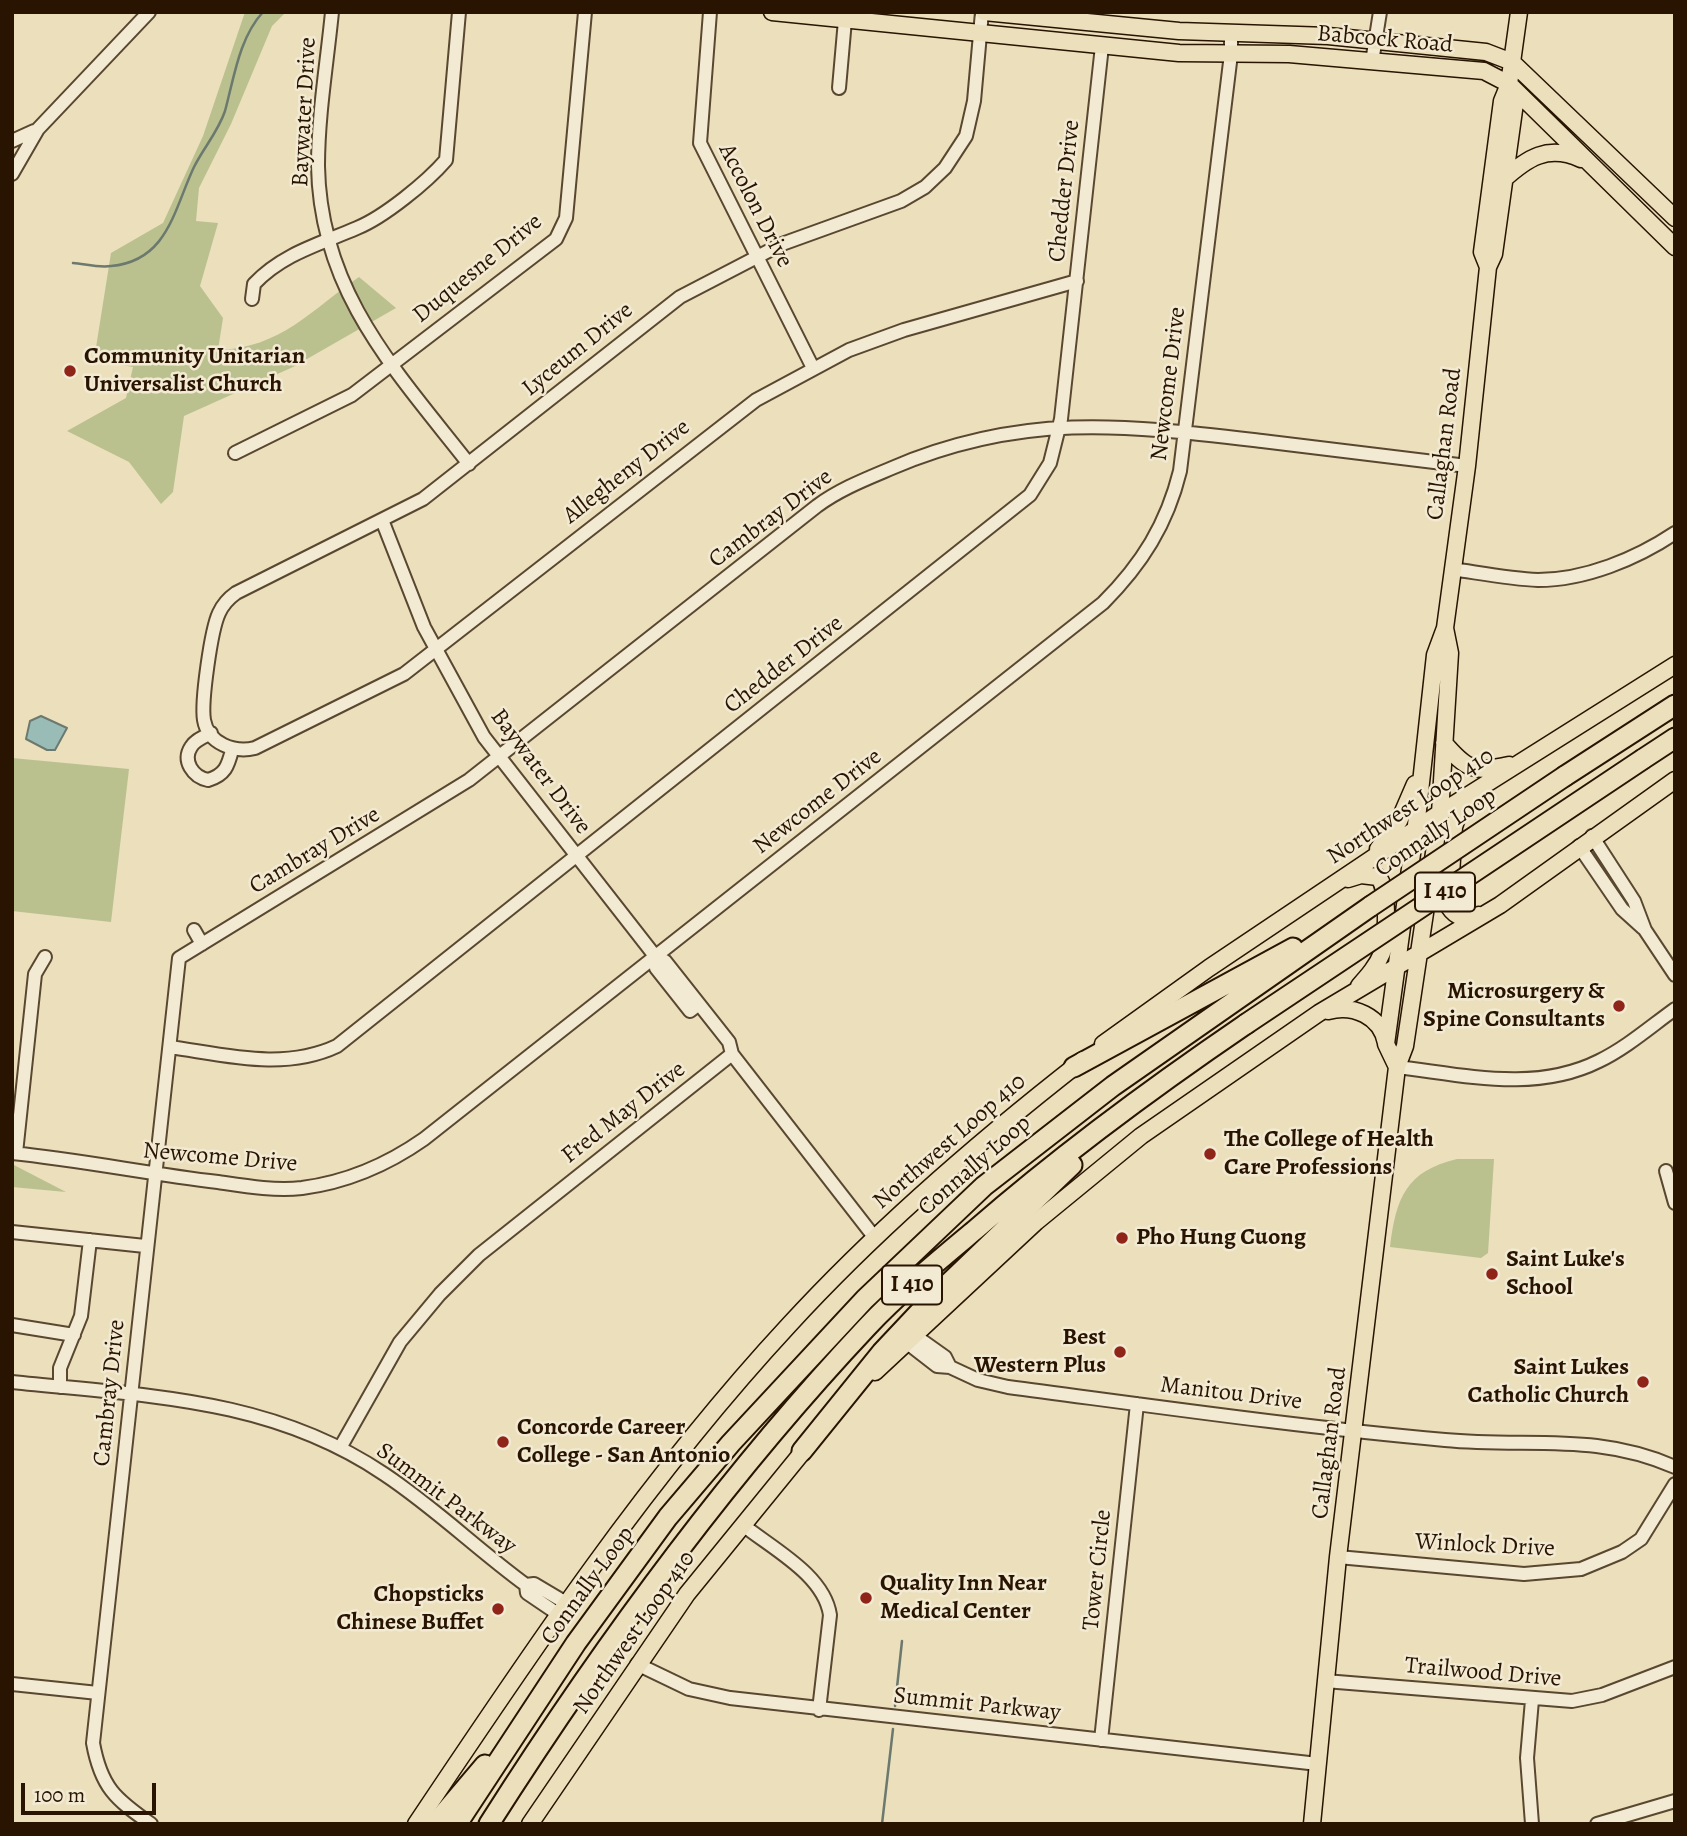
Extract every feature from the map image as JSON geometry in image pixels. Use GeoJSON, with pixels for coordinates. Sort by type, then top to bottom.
{"type":"FeatureCollection","features":[{"type":"Feature","properties":{"kind":"highway","name":"Connally Loop"},"geometry":{"type":"LineString","coordinates":[[457,1824],[576,1643],[668,1517],[740,1433],[865,1299],[984,1186],[1113,1086],[1371,906],[1675,705]]}},
{"type":"Feature","properties":{"kind":"highway","name":"Connally Loop"},"geometry":{"type":"LineString","coordinates":[[489,1824],[556,1718],[731,1483],[869,1326],[932,1266],[1151,1088],[1675,738]]}},
{"type":"Feature","properties":{"kind":"highway"},"geometry":{"type":"LineString","coordinates":[[1074,1067],[1371,906]]}},
{"type":"Feature","properties":{"kind":"highway"},"geometry":{"type":"LineString","coordinates":[[802,1451],[882,1352],[930,1301],[1066,1170],[1246,1024]]}},
{"type":"Feature","properties":{"kind":"highway"},"geometry":{"type":"LineString","coordinates":[[504,1824],[637,1607]]}},
{"type":"Feature","properties":{"kind":"highway"},"geometry":{"type":"LineString","coordinates":[[435,1824],[477,1770],[505,1750]]}},
{"type":"Feature","properties":{"kind":"main road","name":"Babcock Road"},"geometry":{"type":"LineString","coordinates":[[772,12],[1102,46],[1231,54],[1289,54],[1484,71],[1509,84],[1675,247]]}},
{"type":"Feature","properties":{"kind":"main road","name":"Babcock Road"},"geometry":{"type":"LineString","coordinates":[[983,12],[1166,30],[1375,41],[1486,52],[1512,62],[1675,218]]}},
{"type":"Feature","properties":{"kind":"main road","name":"Callaghan Road"},"geometry":{"type":"LineString","coordinates":[[1488,267],[1482,252],[1502,101],[1509,84],[1519,12]]}},
{"type":"Feature","properties":{"kind":"main road","name":"Callaghan Road"},"geometry":{"type":"LineString","coordinates":[[1386,1044],[1416,830],[1420,772],[1435,655],[1445,628],[1467,466],[1488,267],[1494,254],[1515,103],[1509,84]]}},
{"type":"Feature","properties":{"kind":"main road"},"geometry":{"type":"LineString","coordinates":[[1503,180],[1524,161],[1542,152],[1566,152],[1588,162]]}},
{"type":"Feature","properties":{"kind":"main road","name":"Callaghan Road"},"geometry":{"type":"LineString","coordinates":[[1312,1824],[1338,1557],[1397,1068],[1405,1046],[1440,813],[1450,653],[1445,628]]}},
{"type":"Feature","properties":{"kind":"main road","name":"Northwest Loop 410"},"geometry":{"type":"LineString","coordinates":[[416,1824],[562,1609],[729,1393],[789,1324],[875,1238],[980,1143],[1157,1003],[1440,813],[1675,665]]}},
{"type":"Feature","properties":{"kind":"main road"},"geometry":{"type":"LineString","coordinates":[[1444,743],[1457,759],[1475,769],[1522,763]]}},
{"type":"Feature","properties":{"kind":"main road"},"geometry":{"type":"LineString","coordinates":[[1363,865],[1398,821],[1420,772]]}},
{"type":"Feature","properties":{"kind":"main road","name":"Northwest Loop 410"},"geometry":{"type":"LineString","coordinates":[[530,1824],[695,1583],[802,1451],[862,1385],[910,1338],[1036,1222],[1118,1154],[1319,1013],[1417,957],[1500,905],[1592,836],[1675,780]]}},
{"type":"Feature","properties":{"kind":"main road"},"geometry":{"type":"LineString","coordinates":[[1482,787],[1458,815],[1454,827],[1448,907],[1452,913],[1467,919],[1500,905]]}},
{"type":"Feature","properties":{"kind":"main road"},"geometry":{"type":"LineString","coordinates":[[1338,882],[1370,875],[1378,877],[1383,886],[1386,929],[1382,953],[1372,971],[1351,995]]}},
{"type":"Feature","properties":{"kind":"main road"},"geometry":{"type":"LineString","coordinates":[[1319,1013],[1337,1008],[1360,1012],[1378,1023],[1397,1068]]}},
{"type":"Feature","properties":{"kind":"street"},"geometry":{"type":"LineString","coordinates":[[12,174],[37,129],[149,12]]}},
{"type":"Feature","properties":{"kind":"street","name":"Baywater Drive"},"geometry":{"type":"LineString","coordinates":[[332,12],[318,167],[327,240],[355,312],[468,464]]}},
{"type":"Feature","properties":{"kind":"street"},"geometry":{"type":"LineString","coordinates":[[252,299],[254,284],[272,268],[367,223],[429,177],[446,160],[459,12]]}},
{"type":"Feature","properties":{"kind":"street","name":"Duquesne Drive"},"geometry":{"type":"LineString","coordinates":[[235,453],[331,407],[392,365],[556,239],[563,227],[585,12]]}},
{"type":"Feature","properties":{"kind":"street","name":"Accolon Drive"},"geometry":{"type":"LineString","coordinates":[[710,12],[700,143],[813,368]]}},
{"type":"Feature","properties":{"kind":"street","name":"Lyceum Drive"},"geometry":{"type":"LineString","coordinates":[[211,733],[204,720],[204,710],[214,625],[226,601],[244,588],[423,499],[671,303],[811,232],[901,201],[935,178],[954,157],[966,136],[974,101],[983,12]]}},
{"type":"Feature","properties":{"kind":"street"},"geometry":{"type":"LineString","coordinates":[[1372,62],[1380,12]]}},
{"type":"Feature","properties":{"kind":"street"},"geometry":{"type":"LineString","coordinates":[[839,88],[845,20]]}},
{"type":"Feature","properties":{"kind":"street","name":"Newcome Drive"},"geometry":{"type":"LineString","coordinates":[[14,1153],[68,1158],[155,1175],[264,1188],[299,1188],[329,1183],[378,1167],[424,1139],[1103,603],[1139,564],[1165,520],[1180,471],[1231,54],[1231,33]]}},
{"type":"Feature","properties":{"kind":"street","name":"Chedder Drive"},"geometry":{"type":"LineString","coordinates":[[170,1047],[285,1061],[325,1052],[345,1040],[1022,504],[1044,474],[1059,426],[1102,46]]}},
{"type":"Feature","properties":{"kind":"street"},"geometry":{"type":"LineString","coordinates":[[12,141],[37,129]]}},
{"type":"Feature","properties":{"kind":"street","name":"Allegheny Drive"},"geometry":{"type":"LineString","coordinates":[[228,748],[255,748],[404,674],[733,415],[813,368],[904,330],[1077,281]]}},
{"type":"Feature","properties":{"kind":"street","name":"Cambray Drive"},"geometry":{"type":"LineString","coordinates":[[151,1824],[120,1802],[100,1773],[93,1743],[145,1246],[179,958],[433,805],[498,758],[833,495],[951,446],[1023,430],[1059,426],[1186,432],[1467,466]]}},
{"type":"Feature","properties":{"kind":"street","name":"Baywater Drive"},"geometry":{"type":"LineString","coordinates":[[382,520],[435,649],[498,758],[655,956],[656,968],[729,1042],[733,1055],[875,1238]]}},
{"type":"Feature","properties":{"kind":"street"},"geometry":{"type":"LineString","coordinates":[[1452,569],[1536,580],[1558,579],[1645,553],[1675,533]]}},
{"type":"Feature","properties":{"kind":"street"},"geometry":{"type":"LineString","coordinates":[[211,733],[228,748],[228,767],[220,775],[208,780],[197,776],[188,761],[191,746],[211,733]]}},
{"type":"Feature","properties":{"kind":"street"},"geometry":{"type":"LineString","coordinates":[[1592,836],[1634,901],[1645,930],[1675,975]]}},
{"type":"Feature","properties":{"kind":"street"},"geometry":{"type":"LineString","coordinates":[[1579,846],[1622,909],[1645,930]]}},
{"type":"Feature","properties":{"kind":"street"},"geometry":{"type":"LineString","coordinates":[[194,930],[202,944]]}},
{"type":"Feature","properties":{"kind":"street"},"geometry":{"type":"LineString","coordinates":[[14,1153],[35,974],[45,957]]}},
{"type":"Feature","properties":{"kind":"street"},"geometry":{"type":"LineString","coordinates":[[1397,1068],[1519,1081],[1567,1074],[1617,1052],[1675,1009]]}},
{"type":"Feature","properties":{"kind":"street","name":"Fred May Drive"},"geometry":{"type":"LineString","coordinates":[[340,1448],[400,1342],[440,1294],[479,1255],[537,1200],[733,1055]]}},
{"type":"Feature","properties":{"kind":"street"},"geometry":{"type":"LineString","coordinates":[[1666,1171],[1675,1203]]}},
{"type":"Feature","properties":{"kind":"street"},"geometry":{"type":"LineString","coordinates":[[12,1232],[145,1246]]}},
{"type":"Feature","properties":{"kind":"street"},"geometry":{"type":"LineString","coordinates":[[60,1387],[60,1368],[82,1316],[89,1240]]}},
{"type":"Feature","properties":{"kind":"street"},"geometry":{"type":"LineString","coordinates":[[12,1325],[74,1335]]}},
{"type":"Feature","properties":{"kind":"street","name":"Manitou Drive"},"geometry":{"type":"LineString","coordinates":[[910,1338],[937,1366],[950,1367],[1000,1386],[1354,1430],[1487,1443],[1599,1444],[1649,1456],[1675,1467]]}},
{"type":"Feature","properties":{"kind":"street","name":"Summit Parkway"},"geometry":{"type":"LineString","coordinates":[[12,1382],[206,1402],[302,1429],[340,1448],[408,1491],[526,1585],[534,1584],[562,1609]]}},
{"type":"Feature","properties":{"kind":"street","name":"Tower Circle"},"geometry":{"type":"LineString","coordinates":[[1101,1740],[1137,1404]]}},
{"type":"Feature","properties":{"kind":"street","name":"Winlock Drive"},"geometry":{"type":"LineString","coordinates":[[1338,1557],[1524,1574],[1581,1569],[1622,1552],[1641,1539],[1675,1484]]}},
{"type":"Feature","properties":{"kind":"street"},"geometry":{"type":"LineString","coordinates":[[743,1525],[814,1582],[828,1602],[830,1615],[819,1710]]}},
{"type":"Feature","properties":{"kind":"street","name":"Summit Parkway"},"geometry":{"type":"LineString","coordinates":[[637,1664],[670,1682],[710,1695],[819,1710],[1318,1764]]}},
{"type":"Feature","properties":{"kind":"street","name":"Trailwood Drive"},"geometry":{"type":"LineString","coordinates":[[1325,1681],[1532,1700],[1587,1699],[1675,1667]]}},
{"type":"Feature","properties":{"kind":"street"},"geometry":{"type":"LineString","coordinates":[[12,1684],[98,1693]]}},
{"type":"Feature","properties":{"kind":"street"},"geometry":{"type":"LineString","coordinates":[[1532,1700],[1527,1758],[1532,1824]]}},
{"type":"Feature","properties":{"kind":"street"},"geometry":{"type":"LineString","coordinates":[[1597,1824],[1675,1801]]}},
{"type":"Feature","properties":{"kind":"street"},"geometry":{"type":"LineString","coordinates":[[1650,1810],[1654,1824]]}},
{"type":"Feature","properties":{"kind":"green space"},"geometry":{"type":"Polygon","coordinates":[[[245,12],[286,12],[272,26],[231,124],[199,188],[196,221],[218,223],[200,286],[223,318],[218,350],[240,348],[278,335],[359,277],[396,308],[293,367],[184,416],[173,492],[161,504],[129,462],[67,431],[126,398],[133,367],[94,360],[111,253],[163,223],[203,136],[245,12]]]}},
{"type":"Feature","properties":{"kind":"green space"},"geometry":{"type":"Polygon","coordinates":[[[12,758],[129,769],[111,922],[12,911],[12,758]]]}},
{"type":"Feature","properties":{"kind":"green space"},"geometry":{"type":"Polygon","coordinates":[[[1457,1159],[1494,1159],[1488,1253],[1481,1258],[1390,1247],[1396,1214],[1407,1189],[1426,1171],[1457,1159]]]}},
{"type":"Feature","properties":{"kind":"green space"},"geometry":{"type":"Polygon","coordinates":[[[12,1164],[66,1192],[12,1187],[12,1164]]]}},
{"type":"Feature","properties":{"kind":"water"},"geometry":{"type":"Polygon","coordinates":[[[41,716],[67,728],[55,750],[47,750],[26,739],[30,721],[41,716]]]}},
{"type":"Feature","properties":{"kind":"waterway"},"geometry":{"type":"LineString","coordinates":[[73,263],[106,266],[130,262],[157,244],[174,215],[194,167],[222,119],[238,59],[248,34],[263,12]]}},
{"type":"Feature","properties":{"kind":"waterway"},"geometry":{"type":"LineString","coordinates":[[895,1706],[902,1641]]}},
{"type":"Feature","properties":{"kind":"waterway"},"geometry":{"type":"LineString","coordinates":[[882,1824],[893,1729]]}},
{"type":"Feature","properties":{"kind":"place","name":"Community Unitarian Universalist Church"},"geometry":{"type":"Point","coordinates":[70,371]}},
{"type":"Feature","properties":{"kind":"place","name":"Microsurgery & Spine Consultants"},"geometry":{"type":"Point","coordinates":[1619,1006]}},
{"type":"Feature","properties":{"kind":"place","name":"The College of Health Care Professions"},"geometry":{"type":"Point","coordinates":[1210,1154]}},
{"type":"Feature","properties":{"kind":"place","name":"Pho Hung Cuong"},"geometry":{"type":"Point","coordinates":[1122,1238]}},
{"type":"Feature","properties":{"kind":"place","name":"Saint Luke's School"},"geometry":{"type":"Point","coordinates":[1492,1274]}},
{"type":"Feature","properties":{"kind":"place","name":"Best Western Plus"},"geometry":{"type":"Point","coordinates":[1120,1352]}},
{"type":"Feature","properties":{"kind":"place","name":"Saint Lukes Catholic Church"},"geometry":{"type":"Point","coordinates":[1643,1382]}},
{"type":"Feature","properties":{"kind":"place","name":"Concorde Career College - San Antonio"},"geometry":{"type":"Point","coordinates":[503,1442]}},
{"type":"Feature","properties":{"kind":"place","name":"Quality Inn Near Medical Center"},"geometry":{"type":"Point","coordinates":[866,1598]}},
{"type":"Feature","properties":{"kind":"place","name":"Chopsticks Chinese Buffet"},"geometry":{"type":"Point","coordinates":[498,1609]}}]}
